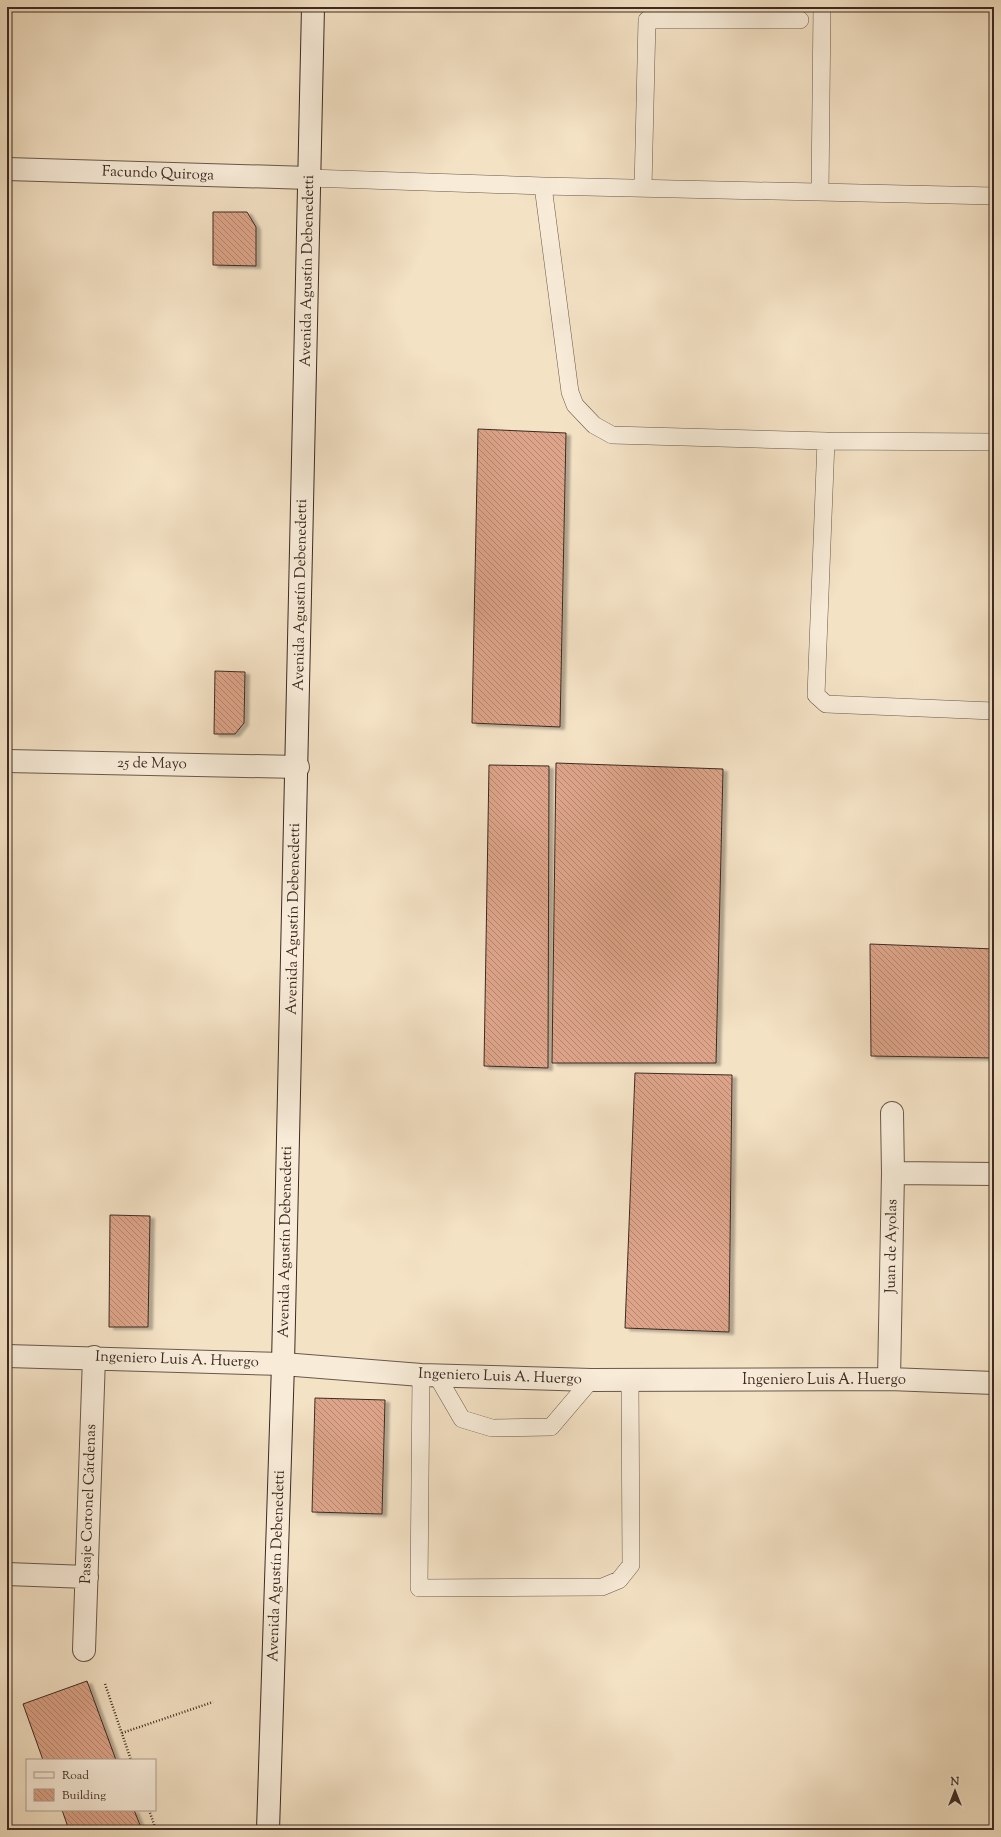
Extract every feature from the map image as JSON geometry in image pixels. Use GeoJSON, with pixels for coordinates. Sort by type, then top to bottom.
{"type":"FeatureCollection","features":[{"type":"Feature","properties":{"kind":"street","name":"Avenida Agustín Debenedetti"},"geometry":{"type":"LineString","coordinates":[[268,1830],[283,1364],[298,767],[313,7]]}},
{"type":"Feature","properties":{"kind":"street","name":"Facundo Quiroga"},"geometry":{"type":"LineString","coordinates":[[7,169],[309,178]]}},
{"type":"Feature","properties":{"kind":"street","name":"25 de Mayo"},"geometry":{"type":"LineString","coordinates":[[7,761],[298,767]]}},
{"type":"Feature","properties":{"kind":"street","name":"Juan de Ayolas"},"geometry":{"type":"LineString","coordinates":[[889,1379],[893,1173],[892,1113]]}},
{"type":"Feature","properties":{"kind":"street"},"geometry":{"type":"LineString","coordinates":[[893,1173],[994,1174]]}},
{"type":"Feature","properties":{"kind":"street","name":"Ingeniero Luis A. Huergo"},"geometry":{"type":"LineString","coordinates":[[7,1356],[283,1364],[429,1376],[630,1381],[889,1379],[994,1383]]}},
{"type":"Feature","properties":{"kind":"street","name":"Pasaje Coronel Cárdenas"},"geometry":{"type":"LineString","coordinates":[[84,1650],[94,1358]]}},
{"type":"Feature","properties":{"kind":"street"},"geometry":{"type":"LineString","coordinates":[[7,1574],[87,1577]]}},
{"type":"Feature","properties":{"kind":"lane"},"geometry":{"type":"LineString","coordinates":[[820,192],[822,7]]}},
{"type":"Feature","properties":{"kind":"lane"},"geometry":{"type":"LineString","coordinates":[[643,188],[647,20],[800,20]]}},
{"type":"Feature","properties":{"kind":"lane"},"geometry":{"type":"LineString","coordinates":[[309,178],[543,186],[994,196]]}},
{"type":"Feature","properties":{"kind":"lane"},"geometry":{"type":"LineString","coordinates":[[543,186],[570,392],[575,405],[594,424],[612,435],[826,441],[994,442]]}},
{"type":"Feature","properties":{"kind":"lane"},"geometry":{"type":"LineString","coordinates":[[826,441],[816,695],[826,704],[993,711]]}},
{"type":"Feature","properties":{"kind":"lane"},"geometry":{"type":"LineString","coordinates":[[429,1376],[462,1419],[492,1428],[551,1427],[591,1380]]}},
{"type":"Feature","properties":{"kind":"lane"},"geometry":{"type":"LineString","coordinates":[[429,1376],[418,1588],[602,1587],[619,1580],[631,1565],[630,1381]]}},
{"type":"Feature","properties":{"kind":"path"},"geometry":{"type":"LineString","coordinates":[[105,1684],[131,1759]]}},
{"type":"Feature","properties":{"kind":"path"},"geometry":{"type":"LineString","coordinates":[[122,1733],[213,1702]]}},
{"type":"Feature","properties":{"kind":"path"},"geometry":{"type":"LineString","coordinates":[[149,1811],[156,1830]]}},
{"type":"Feature","properties":{"kind":"building"},"geometry":{"type":"Polygon","coordinates":[[[213,212],[247,212],[256,227],[256,266],[213,265],[213,212]]]}},
{"type":"Feature","properties":{"kind":"building"},"geometry":{"type":"Polygon","coordinates":[[[478,429],[566,433],[560,727],[472,723],[478,429]]]}},
{"type":"Feature","properties":{"kind":"building"},"geometry":{"type":"Polygon","coordinates":[[[215,671],[245,672],[244,723],[235,734],[214,734],[215,671]]]}},
{"type":"Feature","properties":{"kind":"building"},"geometry":{"type":"Polygon","coordinates":[[[556,763],[723,769],[716,1063],[552,1063],[556,763]]]}},
{"type":"Feature","properties":{"kind":"building"},"geometry":{"type":"Polygon","coordinates":[[[489,765],[549,766],[548,1068],[484,1066],[489,765]]]}},
{"type":"Feature","properties":{"kind":"building"},"geometry":{"type":"Polygon","coordinates":[[[870,944],[994,949],[994,1058],[871,1056],[870,944]]]}},
{"type":"Feature","properties":{"kind":"building"},"geometry":{"type":"Polygon","coordinates":[[[635,1073],[732,1075],[729,1332],[625,1328],[635,1073]]]}},
{"type":"Feature","properties":{"kind":"building"},"geometry":{"type":"Polygon","coordinates":[[[110,1215],[150,1216],[148,1327],[109,1327],[110,1215]]]}},
{"type":"Feature","properties":{"kind":"building"},"geometry":{"type":"Polygon","coordinates":[[[315,1398],[385,1400],[382,1514],[312,1512],[315,1398]]]}},
{"type":"Feature","properties":{"kind":"building"},"geometry":{"type":"Polygon","coordinates":[[[87,1681],[116,1759],[43,1759],[23,1704],[87,1681]]]}},
{"type":"Feature","properties":{"kind":"building"},"geometry":{"type":"Polygon","coordinates":[[[62,1811],[134,1811],[142,1830],[69,1830],[62,1811]]]}}]}
